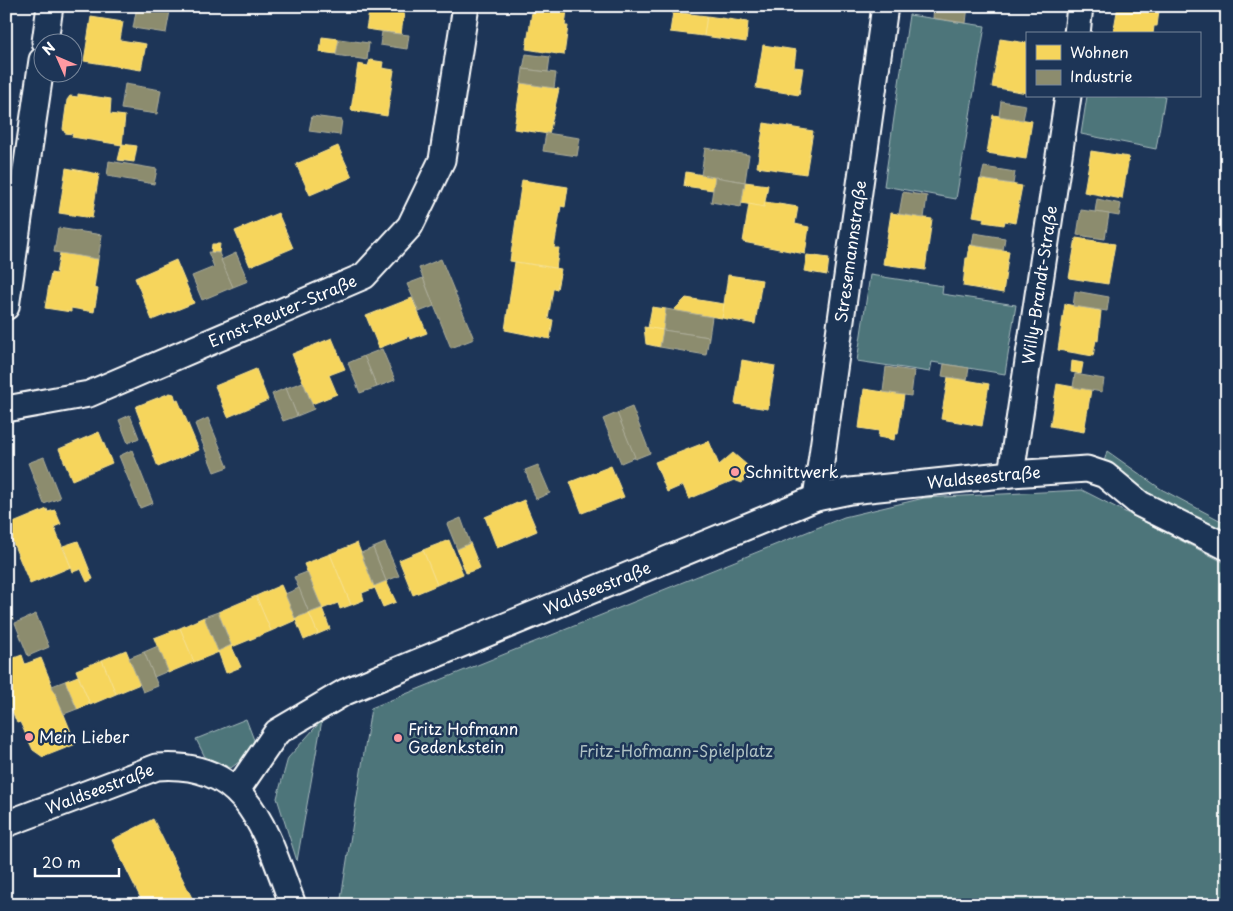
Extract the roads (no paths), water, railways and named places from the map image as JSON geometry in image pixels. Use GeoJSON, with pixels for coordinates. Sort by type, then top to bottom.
{"type":"FeatureCollection","features":[{"type":"Feature","properties":{"kind":"street"},"geometry":{"type":"LineString","coordinates":[[46,32],[50,6]]}},
{"type":"Feature","properties":{"kind":"street","name":"Ernst-Reuter-Straße"},"geometry":{"type":"LineString","coordinates":[[6,410],[89,394],[364,276],[410,226],[442,160],[466,6]]}},
{"type":"Feature","properties":{"kind":"street","name":"Stresemannstraße"},"geometry":{"type":"LineString","coordinates":[[816,498],[885,6]]}},
{"type":"Feature","properties":{"kind":"street"},"geometry":{"type":"LineString","coordinates":[[1077,32],[1080,6]]}},
{"type":"Feature","properties":{"kind":"street"},"geometry":{"type":"LineString","coordinates":[[6,307],[39,82]]}},
{"type":"Feature","properties":{"kind":"street","name":"Willy-Brandt-Straße"},"geometry":{"type":"LineString","coordinates":[[1011,474],[1068,98]]}},
{"type":"Feature","properties":{"kind":"street","name":"Waldseestraße"},"geometry":{"type":"LineString","coordinates":[[9,815],[157,767],[182,765],[213,774],[237,790],[277,732],[345,692],[816,498],[850,491],[1011,474],[1086,469],[1105,475],[1140,504],[1227,548]]}},
{"type":"Feature","properties":{"kind":"street"},"geometry":{"type":"LineString","coordinates":[[237,790],[261,821],[293,905]]}},
{"type":"Feature","properties":{"kind":"place","name":"Schnittwerk"},"geometry":{"type":"Point","coordinates":[735,472]}},
{"type":"Feature","properties":{"kind":"place","name":"Mein Lieber"},"geometry":{"type":"Point","coordinates":[29,737]}},
{"type":"Feature","properties":{"kind":"place","name":"Fritz Hofmann Gedenkstein"},"geometry":{"type":"Point","coordinates":[398,738]}},
{"type":"Feature","properties":{"kind":"park label","name":"Fritz-Hofmann-Spielplatz"},"geometry":{"type":"Point","coordinates":[676,751]}}]}
